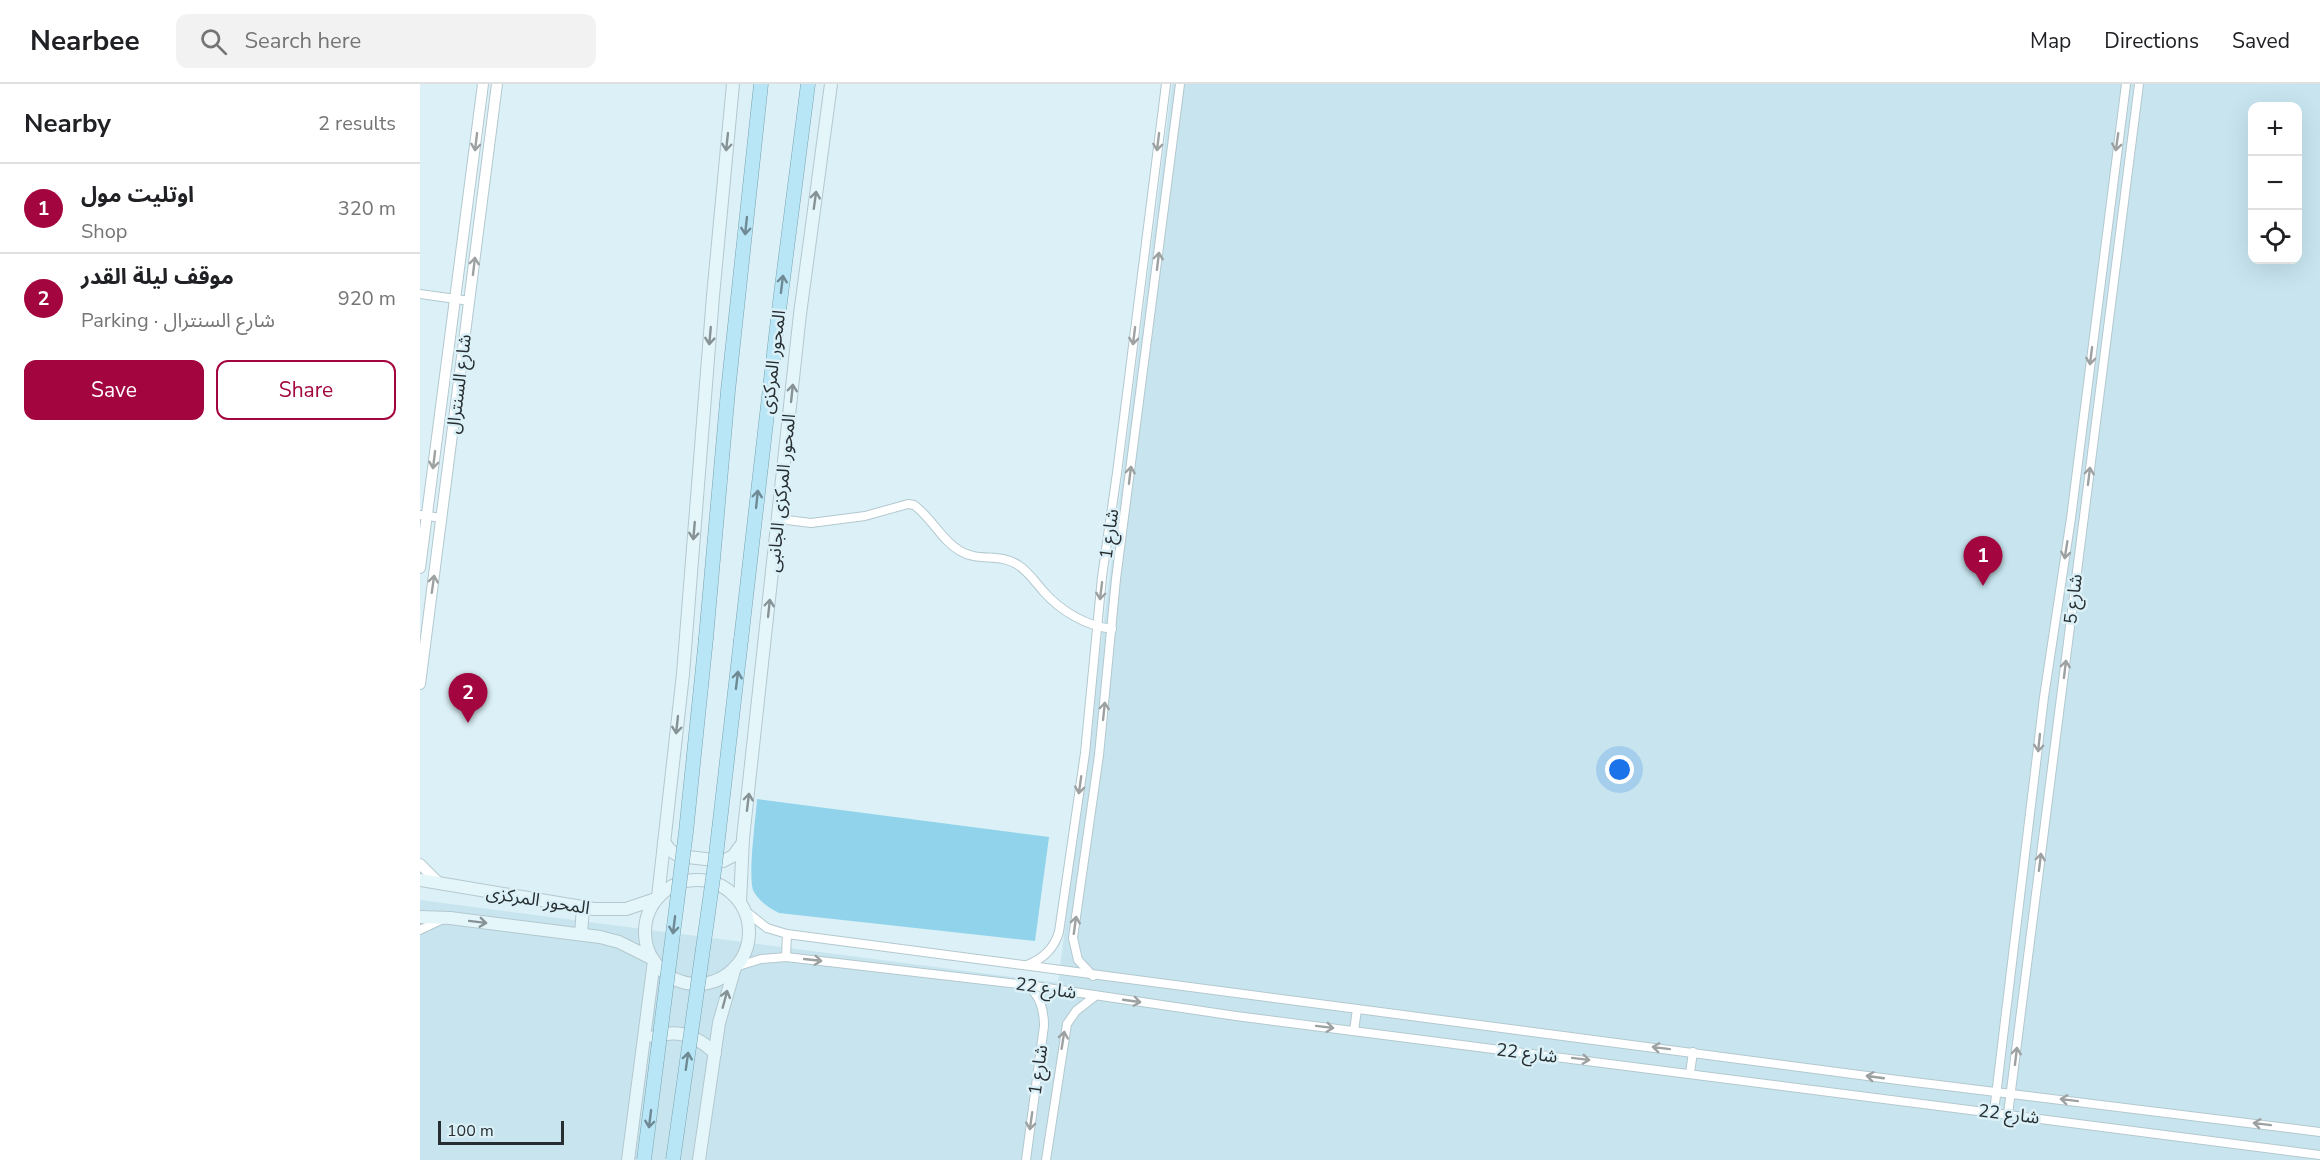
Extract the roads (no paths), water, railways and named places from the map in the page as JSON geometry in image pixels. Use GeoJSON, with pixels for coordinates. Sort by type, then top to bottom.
{"type":"FeatureCollection","features":[{"type":"Feature","properties":{"kind":"highway"},"geometry":{"type":"LineString","coordinates":[[644,1160],[686,832],[727,403],[761,84]]}},
{"type":"Feature","properties":{"kind":"highway","name":"المحور المركزى"},"geometry":{"type":"LineString","coordinates":[[673,1160],[715,864],[779,310],[808,84]]}},
{"type":"Feature","properties":{"kind":"main road"},"geometry":{"type":"LineString","coordinates":[[657,898],[681,882],[700,880],[718,884],[734,895],[742,906],[749,927],[748,944],[741,960],[722,978],[698,984],[673,978],[654,960],[646,942],[645,924],[657,898],[683,674],[713,296],[733,84]]}},
{"type":"Feature","properties":{"kind":"main road","name":"المحور المركزى الجانبى"},"geometry":{"type":"LineString","coordinates":[[742,906],[743,842],[800,314],[831,84]]}},
{"type":"Feature","properties":{"kind":"main road"},"geometry":{"type":"LineString","coordinates":[[664,842],[679,856],[723,861],[733,856],[743,842]]}},
{"type":"Feature","properties":{"kind":"main road","name":"المحور المركزى"},"geometry":{"type":"LineString","coordinates":[[420,880],[604,910],[626,909],[657,898]]}},
{"type":"Feature","properties":{"kind":"main road"},"geometry":{"type":"LineString","coordinates":[[581,934],[583,907]]}},
{"type":"Feature","properties":{"kind":"main road","name":"المحور المركزى"},"geometry":{"type":"LineString","coordinates":[[420,917],[450,918],[581,934],[618,942],[654,960]]}},
{"type":"Feature","properties":{"kind":"main road"},"geometry":{"type":"LineString","coordinates":[[628,1160],[654,960]]}},
{"type":"Feature","properties":{"kind":"main road"},"geometry":{"type":"LineString","coordinates":[[699,1160],[719,1023],[735,967]]}},
{"type":"Feature","properties":{"kind":"main road"},"geometry":{"type":"LineString","coordinates":[[645,1041],[657,1036],[682,1034],[706,1044],[715,1053]]}},
{"type":"Feature","properties":{"kind":"street","name":"شارع السنترال"},"geometry":{"type":"LineString","coordinates":[[420,568],[423,521],[483,84]]}},
{"type":"Feature","properties":{"kind":"street","name":"شارع السنترال"},"geometry":{"type":"LineString","coordinates":[[420,684],[497,84]]}},
{"type":"Feature","properties":{"kind":"street","name":"شارع 1"},"geometry":{"type":"LineString","coordinates":[[1023,966],[1047,954],[1059,932],[1085,753],[1096,627],[1166,84]]}},
{"type":"Feature","properties":{"kind":"street","name":"شارع 1"},"geometry":{"type":"LineString","coordinates":[[1093,976],[1078,960],[1073,938],[1099,755],[1112,629],[1180,84]]}},
{"type":"Feature","properties":{"kind":"street","name":"شارع 5"},"geometry":{"type":"LineString","coordinates":[[1994,1113],[2044,697],[2071,518],[2126,84]]}},
{"type":"Feature","properties":{"kind":"street","name":"شارع 5"},"geometry":{"type":"LineString","coordinates":[[2008,1114],[2139,84]]}},
{"type":"Feature","properties":{"kind":"street"},"geometry":{"type":"LineString","coordinates":[[420,294],[470,301]]}},
{"type":"Feature","properties":{"kind":"street"},"geometry":{"type":"LineString","coordinates":[[2095,325],[2108,326]]}},
{"type":"Feature","properties":{"kind":"street"},"geometry":{"type":"LineString","coordinates":[[779,519],[812,523],[865,516],[908,504],[914,505],[960,551],[972,556],[1003,559],[1018,565],[1051,600],[1068,612],[1096,627],[1112,629]]}},
{"type":"Feature","properties":{"kind":"street"},"geometry":{"type":"LineString","coordinates":[[423,521],[442,523]]}},
{"type":"Feature","properties":{"kind":"street"},"geometry":{"type":"LineString","coordinates":[[420,864],[442,885]]}},
{"type":"Feature","properties":{"kind":"street","name":"شارع 22"},"geometry":{"type":"LineString","coordinates":[[742,906],[767,928],[787,934],[1093,976],[2320,1132]]}},
{"type":"Feature","properties":{"kind":"street"},"geometry":{"type":"LineString","coordinates":[[420,930],[450,918]]}},
{"type":"Feature","properties":{"kind":"street"},"geometry":{"type":"LineString","coordinates":[[786,957],[787,934]]}},
{"type":"Feature","properties":{"kind":"street","name":"شارع 22"},"geometry":{"type":"LineString","coordinates":[[735,967],[761,959],[786,957],[1027,985],[1354,1031],[2320,1155]]}},
{"type":"Feature","properties":{"kind":"street","name":"شارع 1"},"geometry":{"type":"LineString","coordinates":[[1026,1160],[1044,1026],[1042,1005],[1036,993],[1027,985]]}},
{"type":"Feature","properties":{"kind":"street","name":"شارع 1"},"geometry":{"type":"LineString","coordinates":[[1046,1160],[1067,1024],[1076,1011],[1095,996]]}},
{"type":"Feature","properties":{"kind":"street"},"geometry":{"type":"LineString","coordinates":[[1354,1031],[1357,1009]]}},
{"type":"Feature","properties":{"kind":"street"},"geometry":{"type":"LineString","coordinates":[[1690,1073],[1693,1052]]}},
{"type":"Feature","properties":{"kind":"place","name":"اوتليت مول"},"geometry":{"type":"Point","coordinates":[1983,586]}},
{"type":"Feature","properties":{"kind":"place","name":"موقف ليلة القدر"},"geometry":{"type":"Point","coordinates":[468,723]}}]}
